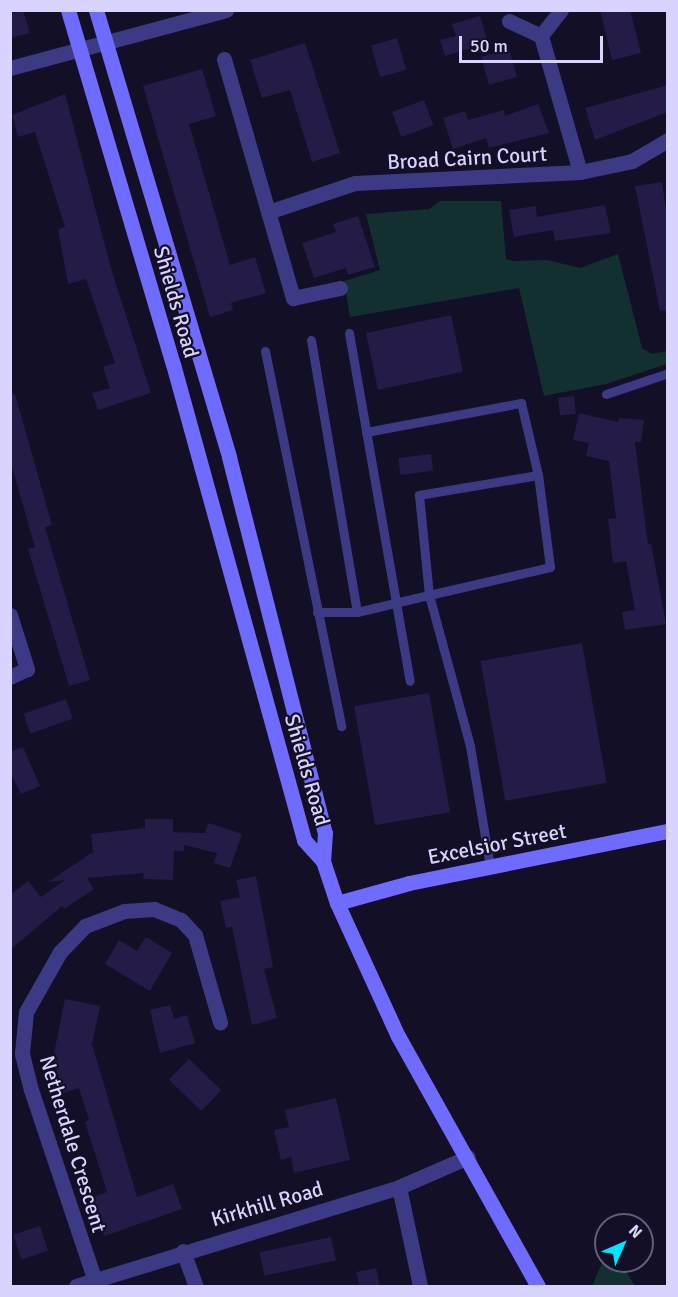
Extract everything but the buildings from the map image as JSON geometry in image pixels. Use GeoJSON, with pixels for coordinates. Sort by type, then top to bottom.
{"type":"FeatureCollection","features":[{"type":"Feature","properties":{"kind":"main road","name":"Shields Road"},"geometry":{"type":"LineString","coordinates":[[68,10],[173,364],[304,840],[323,861]]}},
{"type":"Feature","properties":{"kind":"main road","name":"Shields Road"},"geometry":{"type":"LineString","coordinates":[[96,10],[229,457],[324,833],[323,861]]}},
{"type":"Feature","properties":{"kind":"main road","name":"Excelsior Street"},"geometry":{"type":"LineString","coordinates":[[337,903],[490,867],[668,831]]}},
{"type":"Feature","properties":{"kind":"main road"},"geometry":{"type":"LineString","coordinates":[[323,861],[337,903],[398,1036],[468,1157],[538,1287]]}},
{"type":"Feature","properties":{"kind":"street"},"geometry":{"type":"LineString","coordinates":[[10,68],[226,10]]}},
{"type":"Feature","properties":{"kind":"street"},"geometry":{"type":"LineString","coordinates":[[541,36],[561,10]]}},
{"type":"Feature","properties":{"kind":"street"},"geometry":{"type":"LineString","coordinates":[[509,21],[541,36],[580,172]]}},
{"type":"Feature","properties":{"kind":"street"},"geometry":{"type":"LineString","coordinates":[[224,59],[293,298],[340,288]]}},
{"type":"Feature","properties":{"kind":"street","name":"Broad Cairn Court"},"geometry":{"type":"LineString","coordinates":[[268,212],[355,183],[580,172],[632,161],[667,141]]}},
{"type":"Feature","properties":{"kind":"street"},"geometry":{"type":"LineString","coordinates":[[10,615],[27,669],[10,677]]}},
{"type":"Feature","properties":{"kind":"street","name":"Netherdale Crescent"},"geometry":{"type":"LineString","coordinates":[[95,1281],[31,1090],[22,1053],[26,1012],[60,952],[85,926],[124,911],[154,909],[181,920],[195,935],[220,1022]]}},
{"type":"Feature","properties":{"kind":"street","name":"Kirkhill Road"},"geometry":{"type":"LineString","coordinates":[[76,1287],[183,1251],[399,1187],[468,1157]]}},
{"type":"Feature","properties":{"kind":"street"},"geometry":{"type":"LineString","coordinates":[[399,1187],[420,1287]]}},
{"type":"Feature","properties":{"kind":"street"},"geometry":{"type":"LineString","coordinates":[[183,1251],[196,1287]]}},
{"type":"Feature","properties":{"kind":"lane"},"geometry":{"type":"LineString","coordinates":[[349,333],[410,681]]}},
{"type":"Feature","properties":{"kind":"lane"},"geometry":{"type":"LineString","coordinates":[[311,340],[357,612]]}},
{"type":"Feature","properties":{"kind":"lane"},"geometry":{"type":"LineString","coordinates":[[265,351],[341,726]]}},
{"type":"Feature","properties":{"kind":"lane"},"geometry":{"type":"LineString","coordinates":[[606,394],[668,373]]}},
{"type":"Feature","properties":{"kind":"lane"},"geometry":{"type":"LineString","coordinates":[[317,612],[357,612],[549,567],[538,475],[521,403],[366,432]]}},
{"type":"Feature","properties":{"kind":"lane"},"geometry":{"type":"LineString","coordinates":[[490,867],[470,746],[429,595],[419,495],[538,475]]}},
{"type":"Feature","properties":{"kind":"green space"},"geometry":{"type":"Polygon","coordinates":[[[440,201],[501,201],[506,259],[513,261],[547,260],[580,268],[618,254],[642,348],[652,354],[667,351],[667,364],[606,384],[544,396],[519,288],[350,317],[344,281],[380,270],[366,214],[429,209],[440,201]]]}},
{"type":"Feature","properties":{"kind":"green space"},"geometry":{"type":"Polygon","coordinates":[[[598,1273],[627,1273],[635,1286],[592,1286],[598,1273]]]}}]}
